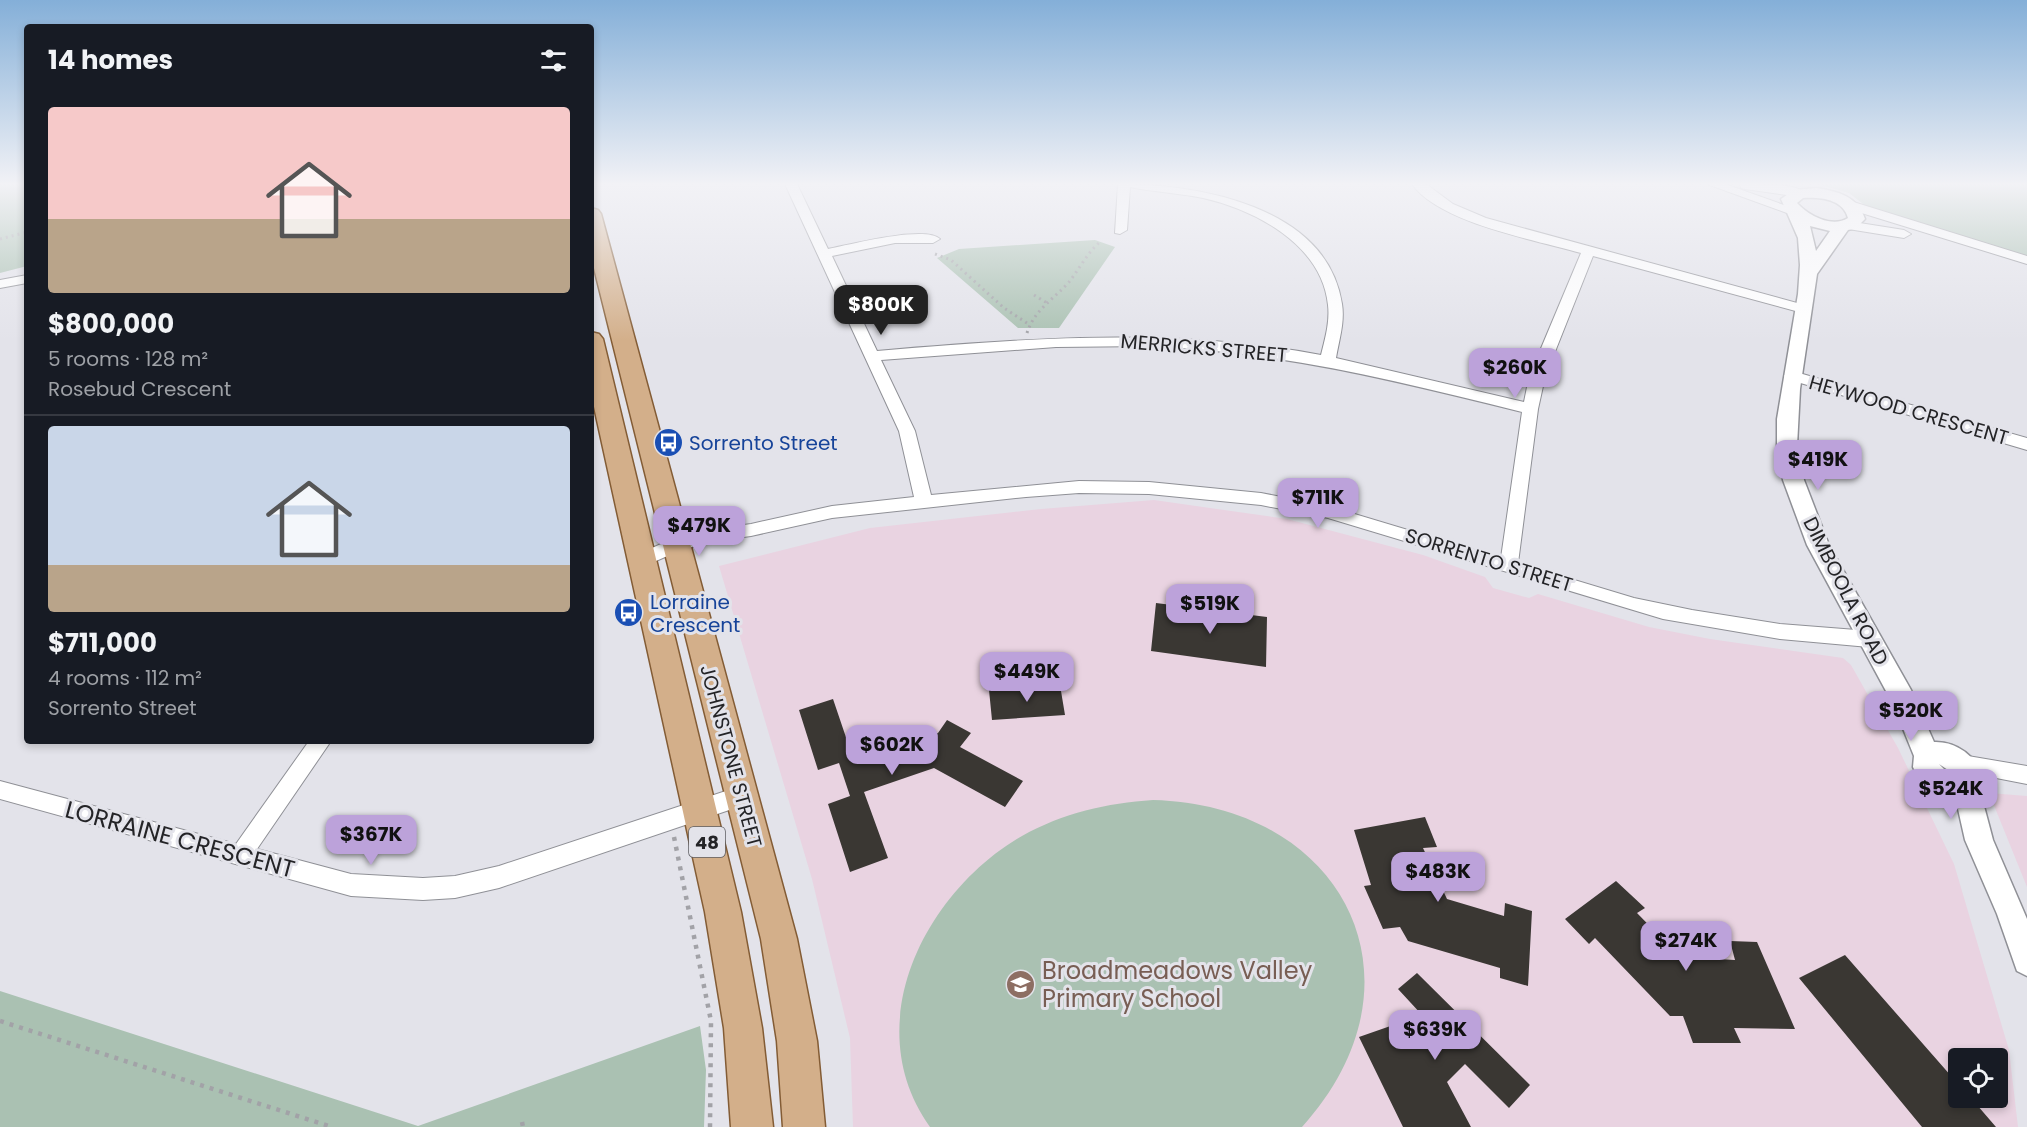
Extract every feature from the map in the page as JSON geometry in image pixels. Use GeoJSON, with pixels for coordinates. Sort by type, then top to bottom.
{"type":"FeatureCollection","features":[{"type":"Feature","properties":{"kind":"main road","name":"JOHNSTONE STREET"},"geometry":{"type":"LineString","coordinates":[[595,237],[779,939],[797,1041],[804,1127]]}},
{"type":"Feature","properties":{"kind":"main road","name":"JOHNSTONE STREET"},"geometry":{"type":"LineString","coordinates":[[594,353],[640,561],[686,816],[723,912],[743,1028],[752,1127]]}},
{"type":"Feature","properties":{"kind":"street"},"geometry":{"type":"LineString","coordinates":[[816,237],[907,431],[924,503]]}},
{"type":"Feature","properties":{"kind":"street"},"geometry":{"type":"LineString","coordinates":[[1293,237],[1314,255],[1331,285],[1336,319],[1328,361]]}},
{"type":"Feature","properties":{"kind":"street"},"geometry":{"type":"LineString","coordinates":[[1542,237],[1803,309]]}},
{"type":"Feature","properties":{"kind":"street","name":"DIMBOOLA ROAD"},"geometry":{"type":"LineString","coordinates":[[1806,237],[1811,270],[1786,417],[1787,446],[1794,479],[1822,554],[1869,639],[1902,697],[1959,776],[1979,840],[2011,914],[2027,961]]}},
{"type":"Feature","properties":{"kind":"street","name":"DIMBOOLA ROAD"},"geometry":{"type":"LineString","coordinates":[[1811,270],[1836,237]]}},
{"type":"Feature","properties":{"kind":"street"},"geometry":{"type":"LineString","coordinates":[[1920,237],[1974,245]]}},
{"type":"Feature","properties":{"kind":"street"},"geometry":{"type":"LineString","coordinates":[[1949,237],[2027,260]]}},
{"type":"Feature","properties":{"kind":"street"},"geometry":{"type":"LineString","coordinates":[[824,254],[895,239],[933,239]]}},
{"type":"Feature","properties":{"kind":"street"},"geometry":{"type":"LineString","coordinates":[[1509,566],[1530,409],[1543,361],[1589,250]]}},
{"type":"Feature","properties":{"kind":"street"},"geometry":{"type":"LineString","coordinates":[[0,284],[24,280]]}},
{"type":"Feature","properties":{"kind":"street","name":"MERRICKS STREET"},"geometry":{"type":"LineString","coordinates":[[872,356],[1028,343],[1118,341],[1242,348],[1328,361],[1530,409]]}},
{"type":"Feature","properties":{"kind":"street","name":"HEYWOOD CRESCENT"},"geometry":{"type":"LineString","coordinates":[[1792,376],[2027,444]]}},
{"type":"Feature","properties":{"kind":"street","name":"SORRENTO STREET"},"geometry":{"type":"LineString","coordinates":[[640,561],[677,551],[717,546],[752,530],[832,512],[1079,488],[1149,488],[1214,493],[1338,515],[1634,605],[1680,616],[1803,635],[1869,639]]}},
{"type":"Feature","properties":{"kind":"street","name":"DIMBOOLA ROAD"},"geometry":{"type":"LineString","coordinates":[[1902,697],[1927,756],[1938,753],[1959,776]]}},
{"type":"Feature","properties":{"kind":"street"},"geometry":{"type":"LineString","coordinates":[[240,856],[319,744]]}},
{"type":"Feature","properties":{"kind":"street"},"geometry":{"type":"LineString","coordinates":[[1959,776],[2027,776]]}},
{"type":"Feature","properties":{"kind":"street","name":"LORRAINE CRESCENT"},"geometry":{"type":"LineString","coordinates":[[0,790],[351,885],[434,889],[499,877],[741,796]]}},
{"type":"Feature","properties":{"kind":"path"},"geometry":{"type":"LineString","coordinates":[[1027,333],[1030,325],[1047,303],[1066,285],[1085,256],[1101,241]]}},
{"type":"Feature","properties":{"kind":"path"},"geometry":{"type":"LineString","coordinates":[[935,254],[951,260],[1004,308],[1030,325]]}},
{"type":"Feature","properties":{"kind":"path"},"geometry":{"type":"LineString","coordinates":[[1034,295],[1047,303]]}},
{"type":"Feature","properties":{"kind":"path"},"geometry":{"type":"LineString","coordinates":[[686,816],[711,1021],[710,1127]]}},
{"type":"Feature","properties":{"kind":"path"},"geometry":{"type":"LineString","coordinates":[[0,1021],[332,1127]]}},
{"type":"Feature","properties":{"kind":"shaded area"},"geometry":{"type":"Polygon","coordinates":[[[1154,500],[1287,519],[1423,555],[1485,577],[1493,588],[1529,598],[1538,594],[1649,627],[1710,639],[1843,658],[1851,665],[1898,748],[1954,864],[2009,1050],[2018,1127],[853,1127],[850,1038],[812,879],[719,566],[870,528],[1041,509],[1154,500]]]}},
{"type":"Feature","properties":{"kind":"shaded area"},"geometry":{"type":"Polygon","coordinates":[[[1989,793],[2027,796],[2027,887],[1989,793]]]}},
{"type":"Feature","properties":{"kind":"green space"},"geometry":{"type":"Polygon","coordinates":[[[0,237],[24,237],[24,267],[0,273],[0,237]]]}},
{"type":"Feature","properties":{"kind":"green space"},"geometry":{"type":"Polygon","coordinates":[[[1962,237],[2027,237],[2027,257],[1962,237]]]}},
{"type":"Feature","properties":{"kind":"green space"},"geometry":{"type":"Polygon","coordinates":[[[1095,240],[1115,247],[1059,328],[1018,328],[937,258],[959,249],[1095,240]]]}},
{"type":"Feature","properties":{"kind":"green space","name":"Broadmeadows Valley Primary School"},"geometry":{"type":"Polygon","coordinates":[[[1153,800],[1220,809],[1275,833],[1319,867],[1349,911],[1363,961],[1361,1015],[1341,1071],[1302,1127],[930,1127],[909,1088],[900,1046],[901,1005],[912,964],[931,926],[956,891],[987,860],[1022,836],[1053,821],[1086,810],[1153,800]]]}},
{"type":"Feature","properties":{"kind":"green space"},"geometry":{"type":"Polygon","coordinates":[[[0,991],[418,1126],[700,1026],[706,1070],[704,1127],[0,1127],[0,991]]]}},
{"type":"Feature","properties":{"kind":"building"},"geometry":{"type":"Polygon","coordinates":[[[1156,603],[1267,617],[1266,667],[1151,651],[1156,603]]]}},
{"type":"Feature","properties":{"kind":"building"},"geometry":{"type":"Polygon","coordinates":[[[1060,685],[1065,715],[992,720],[989,690],[1060,685]]]}},
{"type":"Feature","properties":{"kind":"building"},"geometry":{"type":"Polygon","coordinates":[[[833,699],[854,761],[938,733],[947,720],[971,733],[960,747],[1023,781],[1005,807],[934,768],[864,792],[888,858],[850,872],[828,804],[850,796],[839,763],[818,770],[799,710],[833,699]]]}},
{"type":"Feature","properties":{"kind":"building"},"geometry":{"type":"Polygon","coordinates":[[[1425,817],[1437,847],[1423,848],[1447,899],[1504,916],[1505,903],[1532,911],[1528,986],[1500,978],[1500,968],[1408,941],[1400,927],[1383,929],[1364,886],[1371,885],[1354,830],[1425,817]]]}},
{"type":"Feature","properties":{"kind":"building"},"geometry":{"type":"Polygon","coordinates":[[[1616,881],[1645,908],[1637,913],[1680,957],[1735,960],[1730,941],[1757,942],[1795,1029],[1734,1028],[1741,1043],[1693,1043],[1683,1016],[1670,1016],[1595,938],[1589,944],[1565,919],[1616,881]]]}},
{"type":"Feature","properties":{"kind":"building"},"geometry":{"type":"Polygon","coordinates":[[[1845,955],[1948,1072],[1948,1108],[1980,1108],[1996,1127],[1922,1127],[1799,978],[1845,955]]]}},
{"type":"Feature","properties":{"kind":"building"},"geometry":{"type":"Polygon","coordinates":[[[1417,973],[1530,1085],[1509,1108],[1465,1064],[1447,1082],[1471,1127],[1403,1127],[1359,1037],[1422,1015],[1398,989],[1417,973]]]}},
{"type":"Feature","properties":{"kind":"place","name":"Sorrento Street"},"geometry":{"type":"Point","coordinates":[668,443]}},
{"type":"Feature","properties":{"kind":"place","name":"Lorraine Crescent"},"geometry":{"type":"Point","coordinates":[629,613]}},
{"type":"Feature","properties":{"kind":"place","name":"Broadmeadows Valley Primary School"},"geometry":{"type":"Point","coordinates":[1021,984]}}]}
